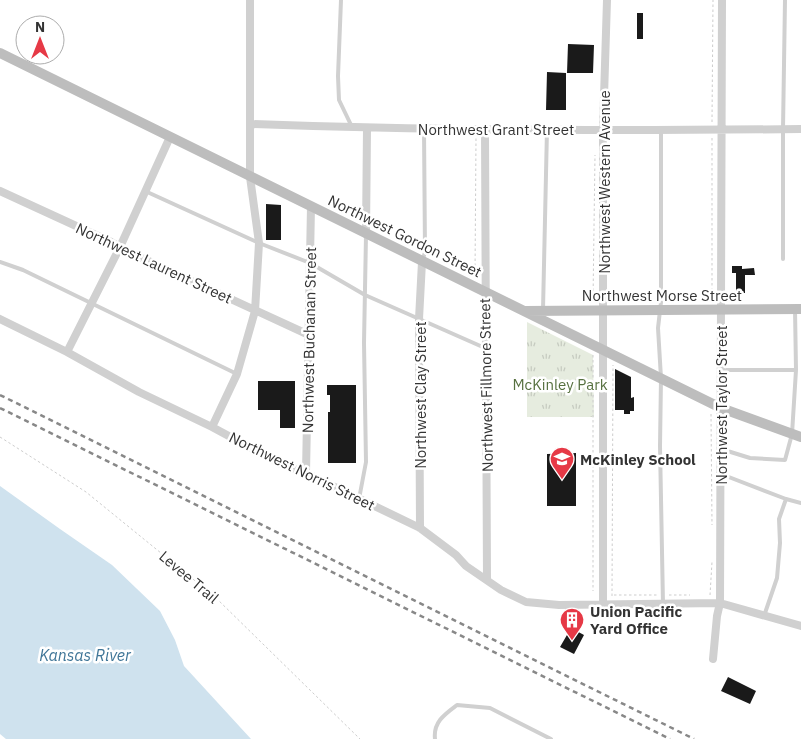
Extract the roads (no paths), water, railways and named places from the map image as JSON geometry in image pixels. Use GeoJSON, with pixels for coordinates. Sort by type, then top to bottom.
{"type":"FeatureCollection","features":[{"type":"Feature","properties":{"kind":"main road","name":"Northwest Gordon Street"},"geometry":{"type":"LineString","coordinates":[[0,53],[523,311],[598,353],[661,378],[721,408],[796,435]]}},
{"type":"Feature","properties":{"kind":"main road","name":"Northwest Morse Street"},"geometry":{"type":"LineString","coordinates":[[523,311],[603,306],[660,310],[798,309]]}},
{"type":"Feature","properties":{"kind":"street"},"geometry":{"type":"LineString","coordinates":[[212,427],[237,374],[255,311],[259,243],[250,177],[250,0]]}},
{"type":"Feature","properties":{"kind":"street","name":"Northwest Western Avenue"},"geometry":{"type":"LineString","coordinates":[[602,604],[598,353],[603,306],[603,129],[607,0]]}},
{"type":"Feature","properties":{"kind":"street","name":"Northwest Taylor Street"},"geometry":{"type":"LineString","coordinates":[[713,659],[720,603],[721,370],[717,309],[722,128],[722,0]]}},
{"type":"Feature","properties":{"kind":"street","name":"Northwest Grant Street"},"geometry":{"type":"LineString","coordinates":[[250,124],[476,130],[801,129]]}},
{"type":"Feature","properties":{"kind":"street"},"geometry":{"type":"LineString","coordinates":[[366,128],[366,234]]}},
{"type":"Feature","properties":{"kind":"street","name":"Northwest Fillmore Street"},"geometry":{"type":"LineString","coordinates":[[485,130],[487,580]]}},
{"type":"Feature","properties":{"kind":"street"},"geometry":{"type":"LineString","coordinates":[[67,352],[120,246],[170,137]]}},
{"type":"Feature","properties":{"kind":"street","name":"Northwest Laurent Street"},"geometry":{"type":"LineString","coordinates":[[0,191],[309,335]]}},
{"type":"Feature","properties":{"kind":"street","name":"Northwest Buchanan Street"},"geometry":{"type":"LineString","coordinates":[[306,474],[311,206]]}},
{"type":"Feature","properties":{"kind":"street","name":"Northwest Clay Street"},"geometry":{"type":"LineString","coordinates":[[420,528],[419,318],[422,262]]}},
{"type":"Feature","properties":{"kind":"street","name":"Northwest Norris Street"},"geometry":{"type":"LineString","coordinates":[[0,319],[281,464],[420,528],[456,555],[466,566],[501,590],[526,602],[559,605],[602,604]]}},
{"type":"Feature","properties":{"kind":"street"},"geometry":{"type":"LineString","coordinates":[[602,604],[720,603],[801,626]]}},
{"type":"Feature","properties":{"kind":"lane"},"geometry":{"type":"LineString","coordinates":[[341,0],[339,100],[352,128]]}},
{"type":"Feature","properties":{"kind":"lane"},"geometry":{"type":"LineString","coordinates":[[783,259],[782,129],[785,0]]}},
{"type":"Feature","properties":{"kind":"lane"},"geometry":{"type":"LineString","coordinates":[[422,262],[425,252],[424,129]]}},
{"type":"Feature","properties":{"kind":"lane"},"geometry":{"type":"LineString","coordinates":[[543,310],[547,129]]}},
{"type":"Feature","properties":{"kind":"lane"},"geometry":{"type":"LineString","coordinates":[[661,129],[660,310],[658,328],[661,378],[660,446],[663,604]]}},
{"type":"Feature","properties":{"kind":"lane"},"geometry":{"type":"LineString","coordinates":[[145,191],[259,243],[310,263],[365,295],[485,348]]}},
{"type":"Feature","properties":{"kind":"lane"},"geometry":{"type":"LineString","coordinates":[[359,500],[366,462],[366,234]]}},
{"type":"Feature","properties":{"kind":"lane"},"geometry":{"type":"LineString","coordinates":[[0,262],[23,270],[237,374]]}},
{"type":"Feature","properties":{"kind":"lane"},"geometry":{"type":"LineString","coordinates":[[721,449],[750,458],[785,460],[796,435],[798,309]]}},
{"type":"Feature","properties":{"kind":"lane"},"geometry":{"type":"LineString","coordinates":[[721,370],[796,370]]}},
{"type":"Feature","properties":{"kind":"lane"},"geometry":{"type":"LineString","coordinates":[[721,474],[801,504]]}},
{"type":"Feature","properties":{"kind":"lane"},"geometry":{"type":"LineString","coordinates":[[764,616],[777,578],[780,543],[778,519],[786,499]]}},
{"type":"Feature","properties":{"kind":"lane"},"geometry":{"type":"LineString","coordinates":[[435,739],[434,731],[442,716],[458,705],[490,708],[551,739]]}},
{"type":"Feature","properties":{"kind":"water","name":"Kansas River"},"geometry":{"type":"Polygon","coordinates":[[[0,486],[112,565],[160,611],[175,640],[184,666],[251,739],[6,739],[0,734],[0,486]]]}},
{"type":"Feature","properties":{"kind":"railway"},"geometry":{"type":"LineString","coordinates":[[0,395],[694,739]]}},
{"type":"Feature","properties":{"kind":"railway"},"geometry":{"type":"LineString","coordinates":[[0,408],[670,739]]}},
{"type":"Feature","properties":{"kind":"place","name":"McKinley School"},"geometry":{"type":"Point","coordinates":[562,480]}},
{"type":"Feature","properties":{"kind":"place","name":"Union Pacific Yard Office"},"geometry":{"type":"Point","coordinates":[572,641]}},
{"type":"Feature","properties":{"kind":"park label","name":"McKinley Park"},"geometry":{"type":"Point","coordinates":[560,384]}}]}
